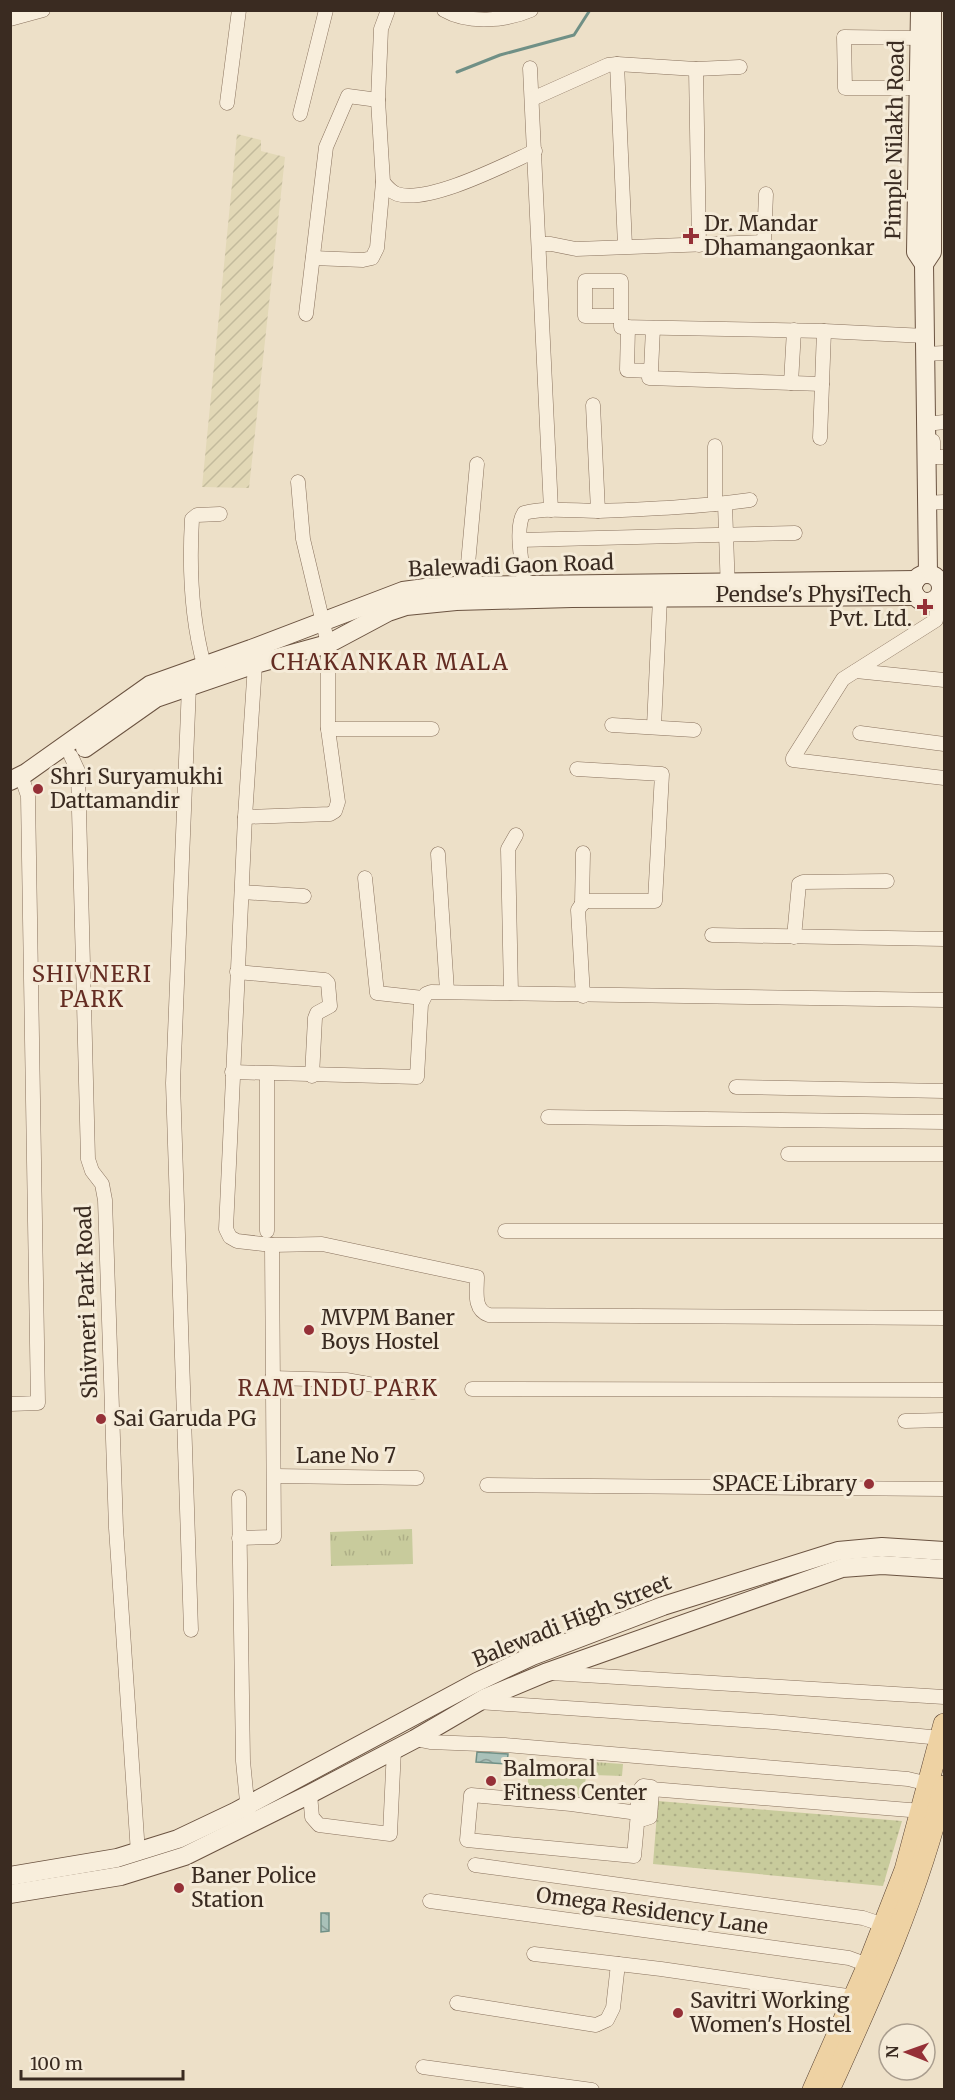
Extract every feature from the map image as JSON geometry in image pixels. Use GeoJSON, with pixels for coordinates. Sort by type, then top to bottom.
{"type":"FeatureCollection","features":[{"type":"Feature","properties":{"kind":"main road","name":"Pimple Nilakh Road"},"geometry":{"type":"LineString","coordinates":[[920,10],[920,88],[929,255]]}},
{"type":"Feature","properties":{"kind":"main road","name":"Pimple Nilakh Road"},"geometry":{"type":"LineString","coordinates":[[929,255],[938,138],[938,65],[932,10]]}},
{"type":"Feature","properties":{"kind":"main road"},"geometry":{"type":"LineString","coordinates":[[929,255],[926,345],[934,423],[935,503],[920,583],[937,578],[941,592]]}},
{"type":"Feature","properties":{"kind":"main road","name":"Balewadi Gaon Road"},"geometry":{"type":"LineString","coordinates":[[15,786],[26,773],[150,685],[204,665],[327,644],[388,612],[406,606],[525,593],[728,590],[920,583],[922,601],[927,602],[941,592]]}},
{"type":"Feature","properties":{"kind":"main road","name":"Balewadi Gaon Road"},"geometry":{"type":"LineString","coordinates":[[15,786],[71,756],[156,698],[253,657],[321,622],[403,591],[466,586],[525,593],[660,598],[728,590]]}},
{"type":"Feature","properties":{"kind":"main road","name":"Balewadi High Street"},"geometry":{"type":"LineString","coordinates":[[10,1876],[117,1858],[178,1839],[211,1833],[249,1815],[477,1682],[532,1656],[663,1606],[838,1551],[882,1547],[945,1551]]}},
{"type":"Feature","properties":{"kind":"main road","name":"Balewadi High Street"},"geometry":{"type":"LineString","coordinates":[[249,1815],[310,1794],[415,1739],[478,1702],[545,1673],[842,1568],[882,1565],[945,1569]]}},
{"type":"Feature","properties":{"kind":"main road"},"geometry":{"type":"LineString","coordinates":[[829,2090],[911,1898],[928,1850],[943,1731]]}},
{"type":"Feature","properties":{"kind":"main road"},"geometry":{"type":"LineString","coordinates":[[813,2090],[884,1925],[905,1870],[922,1811],[937,1785]]}},
{"type":"Feature","properties":{"kind":"main road","name":"Balewadi High Street"},"geometry":{"type":"LineString","coordinates":[[10,1894],[121,1876],[185,1856],[211,1833]]}},
{"type":"Feature","properties":{"kind":"street"},"geometry":{"type":"LineString","coordinates":[[10,19],[43,10]]}},
{"type":"Feature","properties":{"kind":"street"},"geometry":{"type":"LineString","coordinates":[[227,103],[239,10]]}},
{"type":"Feature","properties":{"kind":"street"},"geometry":{"type":"LineString","coordinates":[[300,114],[326,10]]}},
{"type":"Feature","properties":{"kind":"street"},"geometry":{"type":"LineString","coordinates":[[313,258],[363,260],[372,258],[377,248],[383,182],[378,100],[381,29],[388,10]]}},
{"type":"Feature","properties":{"kind":"street"},"geometry":{"type":"LineString","coordinates":[[444,10],[466,19],[509,16],[531,10]]}},
{"type":"Feature","properties":{"kind":"street"},"geometry":{"type":"LineString","coordinates":[[920,38],[844,37],[845,88],[920,88]]}},
{"type":"Feature","properties":{"kind":"street"},"geometry":{"type":"LineString","coordinates":[[616,64],[625,246]]}},
{"type":"Feature","properties":{"kind":"street"},"geometry":{"type":"LineString","coordinates":[[532,99],[608,65],[696,69],[740,67]]}},
{"type":"Feature","properties":{"kind":"street"},"geometry":{"type":"LineString","coordinates":[[531,68],[551,510]]}},
{"type":"Feature","properties":{"kind":"street"},"geometry":{"type":"LineString","coordinates":[[696,69],[699,245]]}},
{"type":"Feature","properties":{"kind":"street"},"geometry":{"type":"LineString","coordinates":[[306,314],[326,147],[348,96],[378,100]]}},
{"type":"Feature","properties":{"kind":"street"},"geometry":{"type":"LineString","coordinates":[[383,182],[391,191],[399,195],[438,192],[535,151]]}},
{"type":"Feature","properties":{"kind":"street"},"geometry":{"type":"LineString","coordinates":[[539,244],[576,249],[764,242],[766,194]]}},
{"type":"Feature","properties":{"kind":"street"},"geometry":{"type":"LineString","coordinates":[[653,328],[651,371],[627,370],[624,322],[653,328],[824,331],[926,345],[945,353]]}},
{"type":"Feature","properties":{"kind":"street"},"geometry":{"type":"LineString","coordinates":[[791,383],[794,330]]}},
{"type":"Feature","properties":{"kind":"street"},"geometry":{"type":"LineString","coordinates":[[820,438],[824,331]]}},
{"type":"Feature","properties":{"kind":"street"},"geometry":{"type":"LineString","coordinates":[[649,378],[822,384]]}},
{"type":"Feature","properties":{"kind":"street"},"geometry":{"type":"LineString","coordinates":[[593,405],[598,511]]}},
{"type":"Feature","properties":{"kind":"street"},"geometry":{"type":"LineString","coordinates":[[934,423],[933,457],[945,457]]}},
{"type":"Feature","properties":{"kind":"street"},"geometry":{"type":"LineString","coordinates":[[715,446],[725,534],[728,590]]}},
{"type":"Feature","properties":{"kind":"street"},"geometry":{"type":"LineString","coordinates":[[466,586],[477,464]]}},
{"type":"Feature","properties":{"kind":"street"},"geometry":{"type":"LineString","coordinates":[[245,817],[330,814],[335,811],[338,802],[328,729],[327,644],[303,539],[298,482]]}},
{"type":"Feature","properties":{"kind":"street"},"geometry":{"type":"LineString","coordinates":[[525,593],[520,540],[521,518],[524,513],[720,504],[750,500]]}},
{"type":"Feature","properties":{"kind":"street"},"geometry":{"type":"LineString","coordinates":[[204,665],[196,636],[193,609],[190,555],[192,519],[197,515],[220,514]]}},
{"type":"Feature","properties":{"kind":"street"},"geometry":{"type":"LineString","coordinates":[[520,540],[795,533]]}},
{"type":"Feature","properties":{"kind":"street"},"geometry":{"type":"LineString","coordinates":[[941,592],[936,620],[856,671],[838,678],[793,760],[945,778]]}},
{"type":"Feature","properties":{"kind":"street"},"geometry":{"type":"LineString","coordinates":[[654,726],[660,598]]}},
{"type":"Feature","properties":{"kind":"street"},"geometry":{"type":"LineString","coordinates":[[253,657],[232,1072],[226,1229],[230,1237],[237,1241],[272,1245],[322,1244],[477,1277],[479,1308],[483,1313],[489,1315],[945,1318]]}},
{"type":"Feature","properties":{"kind":"street"},"geometry":{"type":"LineString","coordinates":[[856,671],[945,680]]}},
{"type":"Feature","properties":{"kind":"street"},"geometry":{"type":"LineString","coordinates":[[189,686],[173,1083],[191,1630]]}},
{"type":"Feature","properties":{"kind":"street"},"geometry":{"type":"LineString","coordinates":[[612,724],[694,730]]}},
{"type":"Feature","properties":{"kind":"street"},"geometry":{"type":"LineString","coordinates":[[328,729],[432,729]]}},
{"type":"Feature","properties":{"kind":"street"},"geometry":{"type":"LineString","coordinates":[[860,734],[945,744]]}},
{"type":"Feature","properties":{"kind":"street","name":"Shivneri Park Road"},"geometry":{"type":"LineString","coordinates":[[71,756],[78,771],[88,1159],[92,1171],[102,1184],[105,1200],[116,1528],[138,1852]]}},
{"type":"Feature","properties":{"kind":"street"},"geometry":{"type":"LineString","coordinates":[[577,769],[662,774],[655,901],[587,901],[582,904],[578,910],[583,996]]}},
{"type":"Feature","properties":{"kind":"street"},"geometry":{"type":"LineString","coordinates":[[10,1404],[38,1403],[28,796],[15,786]]}},
{"type":"Feature","properties":{"kind":"street"},"geometry":{"type":"LineString","coordinates":[[512,993],[508,849],[516,834]]}},
{"type":"Feature","properties":{"kind":"street"},"geometry":{"type":"LineString","coordinates":[[582,904],[583,853]]}},
{"type":"Feature","properties":{"kind":"street"},"geometry":{"type":"LineString","coordinates":[[438,854],[447,991]]}},
{"type":"Feature","properties":{"kind":"street"},"geometry":{"type":"LineString","coordinates":[[365,878],[377,993],[423,998]]}},
{"type":"Feature","properties":{"kind":"street"},"geometry":{"type":"LineString","coordinates":[[794,937],[799,884],[887,881]]}},
{"type":"Feature","properties":{"kind":"street"},"geometry":{"type":"LineString","coordinates":[[242,892],[304,896]]}},
{"type":"Feature","properties":{"kind":"street"},"geometry":{"type":"LineString","coordinates":[[712,935],[945,939]]}},
{"type":"Feature","properties":{"kind":"street"},"geometry":{"type":"LineString","coordinates":[[237,972],[324,980],[328,983],[330,1006],[317,1013],[315,1018],[312,1076]]}},
{"type":"Feature","properties":{"kind":"street"},"geometry":{"type":"LineString","coordinates":[[232,1072],[312,1076],[417,1077],[421,1005],[423,998],[431,992],[945,1000]]}},
{"type":"Feature","properties":{"kind":"street"},"geometry":{"type":"LineString","coordinates":[[267,1074],[267,1231]]}},
{"type":"Feature","properties":{"kind":"street"},"geometry":{"type":"LineString","coordinates":[[736,1087],[945,1091]]}},
{"type":"Feature","properties":{"kind":"street"},"geometry":{"type":"LineString","coordinates":[[548,1117],[945,1122]]}},
{"type":"Feature","properties":{"kind":"street"},"geometry":{"type":"LineString","coordinates":[[788,1154],[945,1154]]}},
{"type":"Feature","properties":{"kind":"street"},"geometry":{"type":"LineString","coordinates":[[505,1231],[945,1231]]}},
{"type":"Feature","properties":{"kind":"street"},"geometry":{"type":"LineString","coordinates":[[239,1538],[274,1537],[272,1245]]}},
{"type":"Feature","properties":{"kind":"street"},"geometry":{"type":"LineString","coordinates":[[272,1378],[346,1380],[413,1392]]}},
{"type":"Feature","properties":{"kind":"street"},"geometry":{"type":"LineString","coordinates":[[472,1389],[945,1390]]}},
{"type":"Feature","properties":{"kind":"street"},"geometry":{"type":"LineString","coordinates":[[905,1421],[945,1420]]}},
{"type":"Feature","properties":{"kind":"street","name":"Lane No 7"},"geometry":{"type":"LineString","coordinates":[[275,1476],[417,1478]]}},
{"type":"Feature","properties":{"kind":"street"},"geometry":{"type":"LineString","coordinates":[[487,1485],[945,1489]]}},
{"type":"Feature","properties":{"kind":"street"},"geometry":{"type":"LineString","coordinates":[[239,1497],[242,1743],[249,1815]]}},
{"type":"Feature","properties":{"kind":"street"},"geometry":{"type":"LineString","coordinates":[[545,1673],[945,1697]]}},
{"type":"Feature","properties":{"kind":"street"},"geometry":{"type":"LineString","coordinates":[[478,1702],[943,1731]]}},
{"type":"Feature","properties":{"kind":"street"},"geometry":{"type":"LineString","coordinates":[[415,1739],[909,1779],[937,1785]]}},
{"type":"Feature","properties":{"kind":"street"},"geometry":{"type":"LineString","coordinates":[[310,1794],[312,1817],[319,1825],[390,1834],[394,1749]]}},
{"type":"Feature","properties":{"kind":"street"},"geometry":{"type":"LineString","coordinates":[[638,1813],[471,1795],[467,1840],[634,1856],[638,1813],[640,1788],[643,1786],[651,1789],[922,1811]]}},
{"type":"Feature","properties":{"kind":"street"},"geometry":{"type":"LineString","coordinates":[[475,1865],[863,1918],[884,1925]]}},
{"type":"Feature","properties":{"kind":"street","name":"Omega Residency Lane"},"geometry":{"type":"LineString","coordinates":[[430,1901],[446,1905],[849,1958],[868,1965]]}},
{"type":"Feature","properties":{"kind":"street"},"geometry":{"type":"LineString","coordinates":[[534,1954],[854,1997]]}},
{"type":"Feature","properties":{"kind":"street"},"geometry":{"type":"LineString","coordinates":[[457,2003],[596,2025],[607,2020],[613,2008],[618,1964]]}},
{"type":"Feature","properties":{"kind":"street"},"geometry":{"type":"LineString","coordinates":[[423,2067],[592,2090]]}},
{"type":"Feature","properties":{"kind":"shaded area"},"geometry":{"type":"Polygon","coordinates":[[[237,134],[261,140],[261,151],[285,157],[249,488],[202,487],[237,134]]]}},
{"type":"Feature","properties":{"kind":"green space"},"geometry":{"type":"Polygon","coordinates":[[[412,1529],[413,1564],[331,1566],[330,1532],[412,1529]]]}},
{"type":"Feature","properties":{"kind":"green space"},"geometry":{"type":"Polygon","coordinates":[[[594,1762],[623,1764],[622,1776],[593,1775],[594,1762]]]}},
{"type":"Feature","properties":{"kind":"green space"},"geometry":{"type":"Polygon","coordinates":[[[529,1770],[586,1775],[584,1796],[527,1792],[529,1770]]]}},
{"type":"Feature","properties":{"kind":"green space"},"geometry":{"type":"Polygon","coordinates":[[[658,1801],[902,1821],[883,1886],[653,1864],[658,1801]]]}},
{"type":"Feature","properties":{"kind":"water"},"geometry":{"type":"Polygon","coordinates":[[[477,1752],[508,1754],[507,1764],[476,1762],[477,1752]]]}},
{"type":"Feature","properties":{"kind":"water"},"geometry":{"type":"Polygon","coordinates":[[[321,1913],[329,1913],[329,1931],[321,1932],[321,1913]]]}},
{"type":"Feature","properties":{"kind":"waterway"},"geometry":{"type":"LineString","coordinates":[[457,72],[500,55],[574,35],[590,10]]}},
{"type":"Feature","properties":{"kind":"place","name":"Dr. Mandar Dhamangaonkar"},"geometry":{"type":"Point","coordinates":[691,236]}},
{"type":"Feature","properties":{"kind":"place","name":"Pendse's PhysiTech Pvt. Ltd."},"geometry":{"type":"Point","coordinates":[925,607]}},
{"type":"Feature","properties":{"kind":"place","name":"Shri Suryamukhi Dattamandir"},"geometry":{"type":"Point","coordinates":[38,789]}},
{"type":"Feature","properties":{"kind":"place","name":"MVPM Baner Boys Hostel"},"geometry":{"type":"Point","coordinates":[309,1330]}},
{"type":"Feature","properties":{"kind":"place","name":"Sai Garuda PG"},"geometry":{"type":"Point","coordinates":[101,1419]}},
{"type":"Feature","properties":{"kind":"place","name":"SPACE Library"},"geometry":{"type":"Point","coordinates":[869,1484]}},
{"type":"Feature","properties":{"kind":"place","name":"Balmoral Fitness Center"},"geometry":{"type":"Point","coordinates":[491,1781]}},
{"type":"Feature","properties":{"kind":"place","name":"Baner Police Station"},"geometry":{"type":"Point","coordinates":[179,1888]}},
{"type":"Feature","properties":{"kind":"place","name":"Savitri Working Women's Hostel"},"geometry":{"type":"Point","coordinates":[678,2013]}},
{"type":"Feature","properties":{"kind":"district","name":"CHAKANKAR MALA"},"geometry":{"type":"Point","coordinates":[390,662]}},
{"type":"Feature","properties":{"kind":"district","name":"SHIVNERI PARK"},"geometry":{"type":"Point","coordinates":[92,986]}},
{"type":"Feature","properties":{"kind":"district","name":"RAM INDU PARK"},"geometry":{"type":"Point","coordinates":[338,1388]}}]}
